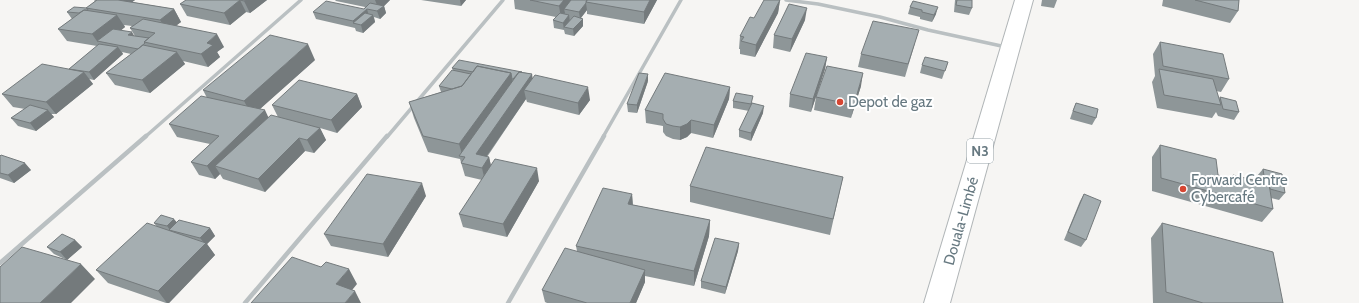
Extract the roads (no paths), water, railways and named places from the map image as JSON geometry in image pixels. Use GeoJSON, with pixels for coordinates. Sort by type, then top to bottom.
{"type":"FeatureCollection","features":[{"type":"Feature","properties":{"kind":"highway","name":"Douala-Limbé"},"geometry":{"type":"LineString","coordinates":[[937,303],[1024,0]]}},
{"type":"Feature","properties":{"kind":"street"},"geometry":{"type":"LineString","coordinates":[[0,263],[301,0]]}},
{"type":"Feature","properties":{"kind":"street"},"geometry":{"type":"LineString","coordinates":[[245,303],[503,0]]}},
{"type":"Feature","properties":{"kind":"street"},"geometry":{"type":"LineString","coordinates":[[508,303],[681,0]]}},
{"type":"Feature","properties":{"kind":"street"},"geometry":{"type":"LineString","coordinates":[[786,0],[818,4],[880,16],[928,30],[1010,47]]}},
{"type":"Feature","properties":{"kind":"place","name":"Depot de gaz"},"geometry":{"type":"Point","coordinates":[840,102]}},
{"type":"Feature","properties":{"kind":"place","name":"Forward Centre Cybercafé"},"geometry":{"type":"Point","coordinates":[1183,189]}}]}
